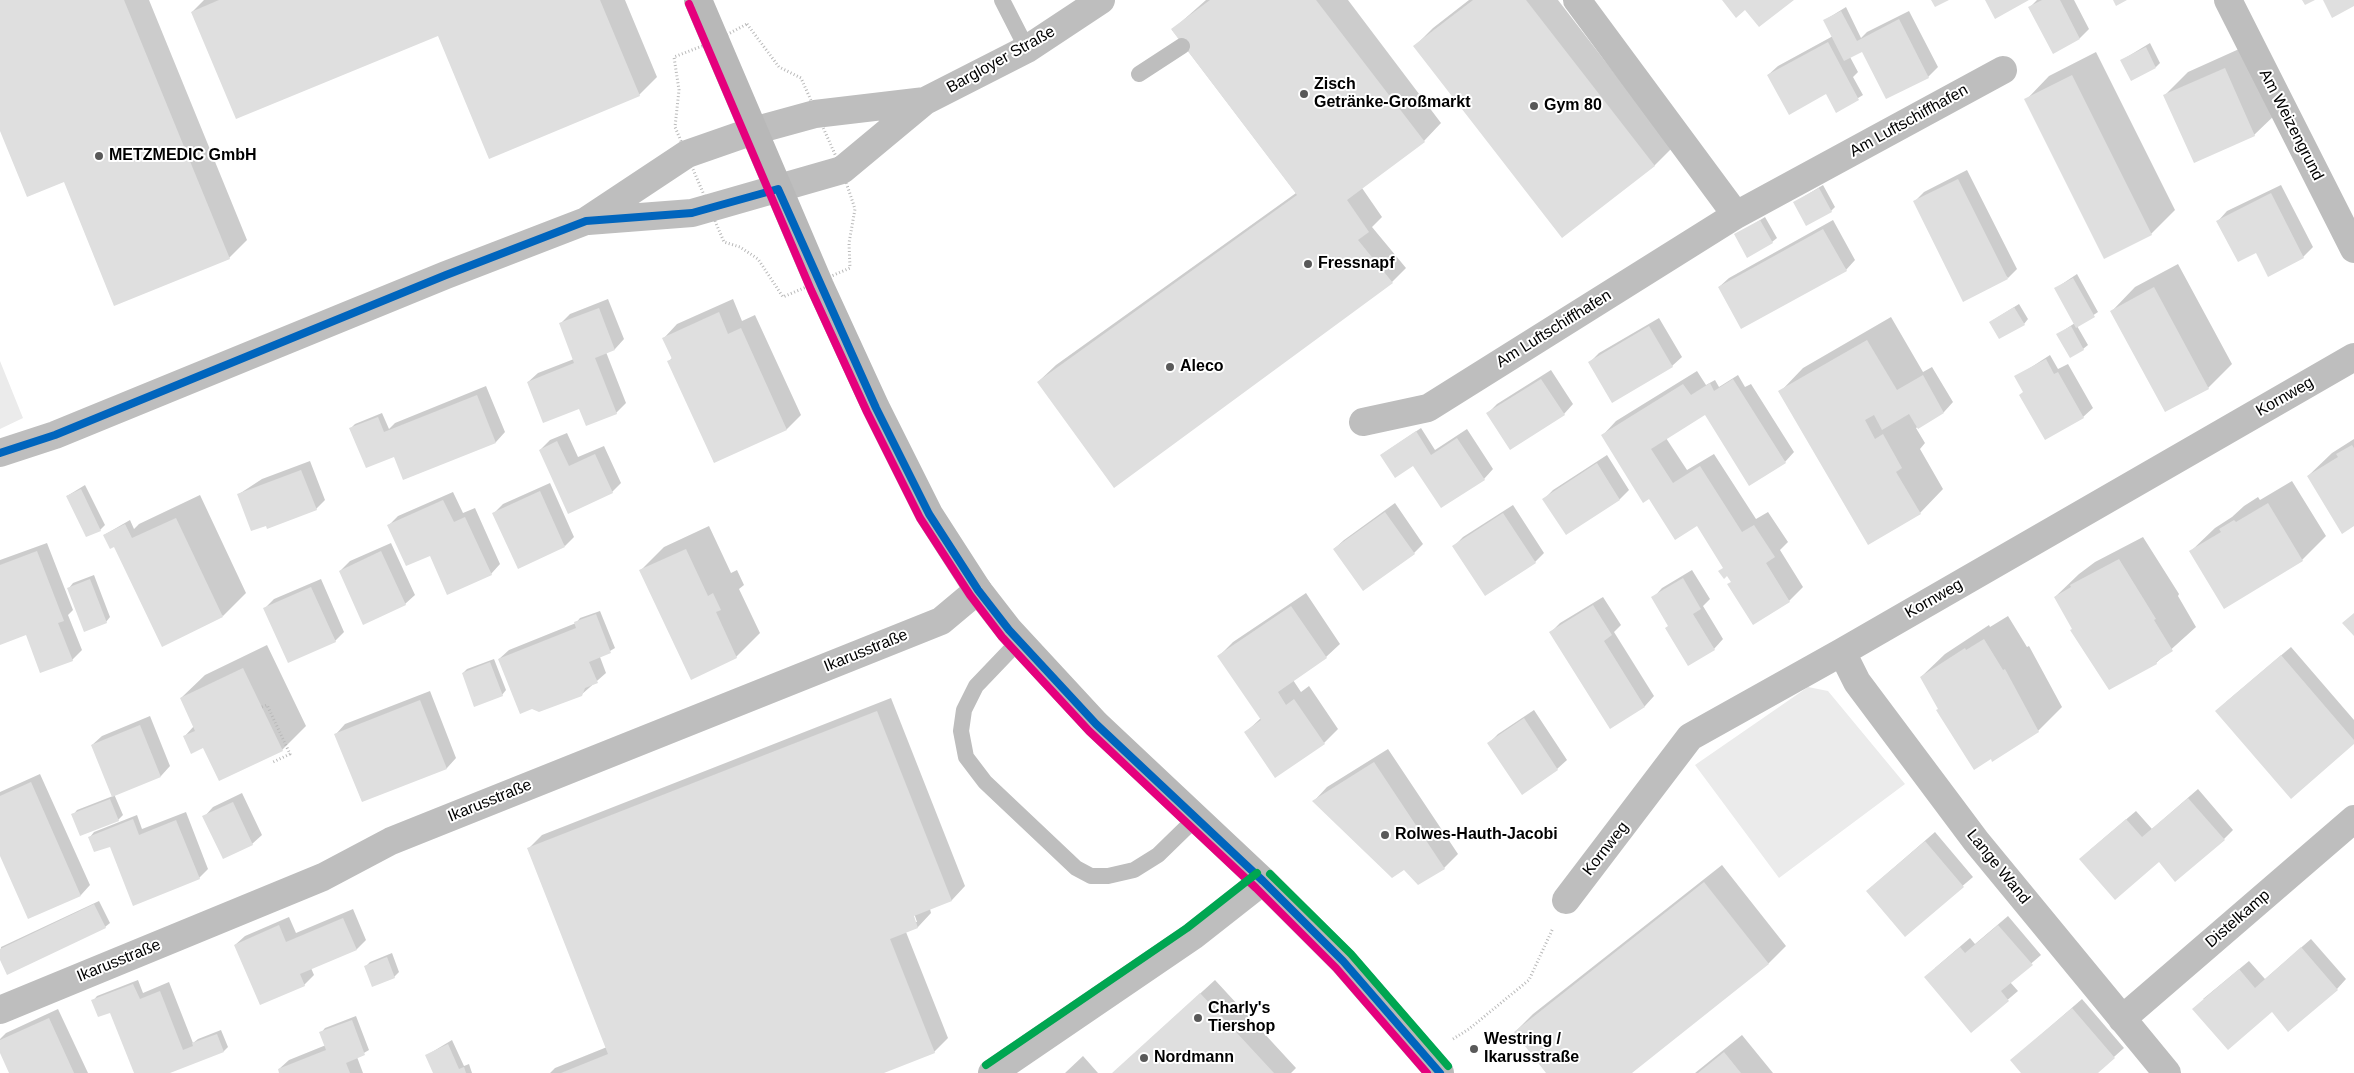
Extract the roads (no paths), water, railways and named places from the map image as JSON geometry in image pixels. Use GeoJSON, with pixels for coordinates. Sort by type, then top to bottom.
{"type":"FeatureCollection","features":[{"type":"Feature","properties":{"kind":"main road"},"geometry":{"type":"LineString","coordinates":[[698,0],[778,189],[872,399],[929,514],[978,590],[1019,641],[1096,724],[1263,882],[1343,961],[1433,1064]]}},
{"type":"Feature","properties":{"kind":"street","name":"Bargloyer Straße"},"geometry":{"type":"LineString","coordinates":[[586,221],[692,212],[842,170],[925,101],[1027,50],[1101,0]]}},
{"type":"Feature","properties":{"kind":"street"},"geometry":{"type":"LineString","coordinates":[[1577,0],[1736,215]]}},
{"type":"Feature","properties":{"kind":"street","name":"Am Weizengrund"},"geometry":{"type":"LineString","coordinates":[[2228,0],[2354,249]]}},
{"type":"Feature","properties":{"kind":"street","name":"Am Luftschiffhafen"},"geometry":{"type":"LineString","coordinates":[[1363,422],[1428,408],[1736,215],[2003,70]]}},
{"type":"Feature","properties":{"kind":"street","name":"Bargloyer Straße"},"geometry":{"type":"LineString","coordinates":[[586,221],[688,154],[753,131],[815,114],[925,101]]}},
{"type":"Feature","properties":{"kind":"street"},"geometry":{"type":"LineString","coordinates":[[0,454],[55,435],[586,221]]}},
{"type":"Feature","properties":{"kind":"street","name":"Kornweg"},"geometry":{"type":"LineString","coordinates":[[1566,900],[1690,737],[1842,652],[2354,357]]}},
{"type":"Feature","properties":{"kind":"street","name":"Ikarusstraße"},"geometry":{"type":"LineString","coordinates":[[0,1010],[323,878],[391,841],[941,621],[978,590]]}},
{"type":"Feature","properties":{"kind":"street","name":"Lange Wand"},"geometry":{"type":"LineString","coordinates":[[1842,652],[1856,682],[1976,841],[2167,1073]]}},
{"type":"Feature","properties":{"kind":"street","name":"Distelkamp"},"geometry":{"type":"LineString","coordinates":[[2122,1019],[2354,819]]}},
{"type":"Feature","properties":{"kind":"street"},"geometry":{"type":"LineString","coordinates":[[992,1073],[1193,936],[1263,882]]}},
{"type":"Feature","properties":{"kind":"lane"},"geometry":{"type":"LineString","coordinates":[[1002,0],[1027,50]]}},
{"type":"Feature","properties":{"kind":"lane"},"geometry":{"type":"LineString","coordinates":[[1139,74],[1182,46]]}},
{"type":"Feature","properties":{"kind":"lane"},"geometry":{"type":"LineString","coordinates":[[1019,641],[976,686],[964,710],[961,731],[966,757],[985,782],[1076,868],[1091,876],[1108,876],[1134,870],[1158,855],[1196,818]]}},
{"type":"Feature","properties":{"kind":"place","name":"Zisch Getränke-Großmarkt"},"geometry":{"type":"Point","coordinates":[1304,94]}},
{"type":"Feature","properties":{"kind":"place","name":"Gym 80"},"geometry":{"type":"Point","coordinates":[1534,106]}},
{"type":"Feature","properties":{"kind":"place","name":"METZMEDIC GmbH"},"geometry":{"type":"Point","coordinates":[99,156]}},
{"type":"Feature","properties":{"kind":"place","name":"Fressnapf"},"geometry":{"type":"Point","coordinates":[1308,264]}},
{"type":"Feature","properties":{"kind":"place","name":"Aleco"},"geometry":{"type":"Point","coordinates":[1170,367]}},
{"type":"Feature","properties":{"kind":"place","name":"Rolwes-Hauth-Jacobi"},"geometry":{"type":"Point","coordinates":[1385,835]}},
{"type":"Feature","properties":{"kind":"place","name":"Charly's Tiershop"},"geometry":{"type":"Point","coordinates":[1198,1018]}},
{"type":"Feature","properties":{"kind":"place","name":"Westring / Ikarusstraße"},"geometry":{"type":"Point","coordinates":[1474,1049]}},
{"type":"Feature","properties":{"kind":"place","name":"Nordmann"},"geometry":{"type":"Point","coordinates":[1144,1058]}}]}
